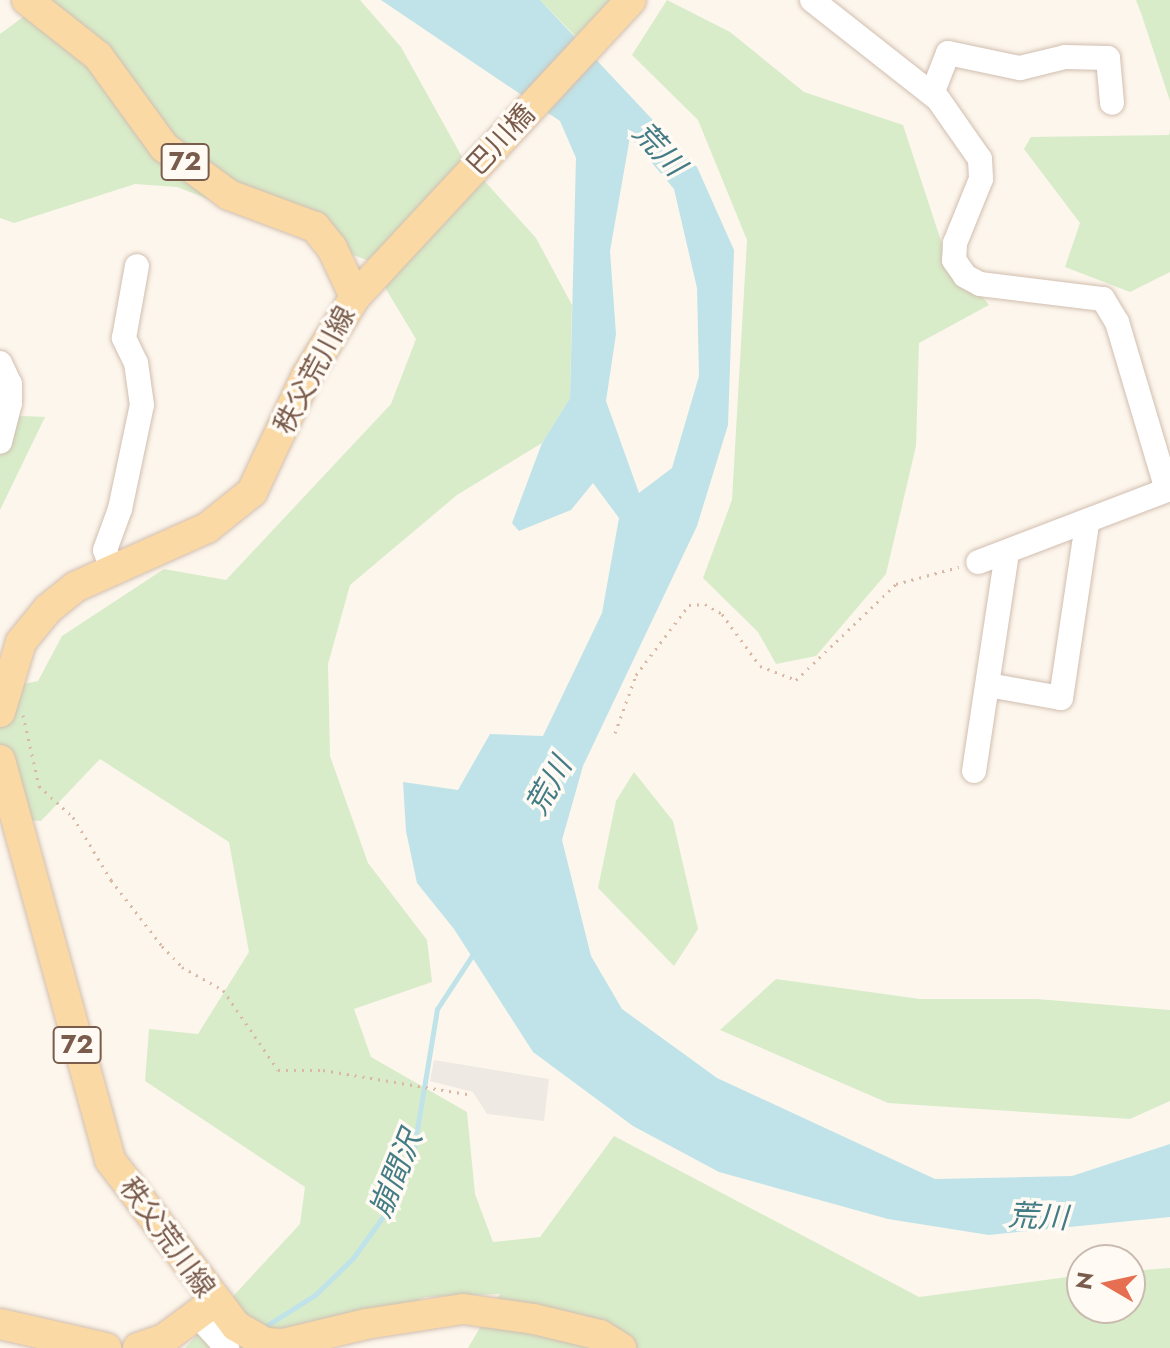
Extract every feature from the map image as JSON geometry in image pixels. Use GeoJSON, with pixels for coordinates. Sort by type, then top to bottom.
{"type":"FeatureCollection","features":[{"type":"Feature","properties":{"kind":"main road","name":"秩父荒川線"},"geometry":{"type":"LineString","coordinates":[[11,710],[21,642],[75,587],[207,528],[252,492],[306,377],[362,289],[315,227],[229,195],[164,147],[98,56],[27,0]]}},
{"type":"Feature","properties":{"kind":"main road","name":"巴川橋"},"geometry":{"type":"LineString","coordinates":[[362,289],[631,0]]}},
{"type":"Feature","properties":{"kind":"main road","name":"秩父荒川線"},"geometry":{"type":"LineString","coordinates":[[0,760],[110,1160],[205,1308],[265,1343],[283,1344],[379,1321],[463,1309],[534,1319],[600,1335],[621,1348]]}},
{"type":"Feature","properties":{"kind":"main road"},"geometry":{"type":"LineString","coordinates":[[138,1348],[164,1339],[205,1308]]}},
{"type":"Feature","properties":{"kind":"main road"},"geometry":{"type":"LineString","coordinates":[[0,1324],[106,1348]]}},
{"type":"Feature","properties":{"kind":"street"},"geometry":{"type":"LineString","coordinates":[[812,0],[932,94],[980,159],[981,179],[955,243],[954,260],[965,276],[980,284],[1103,299],[1117,322],[1167,490],[1087,524],[978,562]]}},
{"type":"Feature","properties":{"kind":"street"},"geometry":{"type":"LineString","coordinates":[[932,94],[948,53],[1020,68],[1065,57],[1108,58],[1112,103]]}},
{"type":"Feature","properties":{"kind":"street"},"geometry":{"type":"LineString","coordinates":[[112,571],[105,550],[120,509],[142,405],[136,363],[124,338],[137,266]]}},
{"type":"Feature","properties":{"kind":"street"},"geometry":{"type":"LineString","coordinates":[[0,363],[10,384],[10,403],[0,442]]}},
{"type":"Feature","properties":{"kind":"street"},"geometry":{"type":"LineString","coordinates":[[988,685],[1061,698],[1087,524]]}},
{"type":"Feature","properties":{"kind":"street"},"geometry":{"type":"LineString","coordinates":[[974,771],[1007,552]]}},
{"type":"Feature","properties":{"kind":"street"},"geometry":{"type":"LineString","coordinates":[[205,1308],[227,1348]]}},
{"type":"Feature","properties":{"kind":"path"},"geometry":{"type":"LineString","coordinates":[[615,733],[636,675],[689,605],[705,604],[722,614],[760,666],[796,680],[896,584],[978,562]]}},
{"type":"Feature","properties":{"kind":"path"},"geometry":{"type":"LineString","coordinates":[[11,710],[39,786],[73,817],[111,880],[162,946],[182,967],[223,990],[278,1070],[323,1070],[473,1095]]}},
{"type":"Feature","properties":{"kind":"shaded area"},"geometry":{"type":"Polygon","coordinates":[[[434,1060],[549,1079],[544,1121],[487,1114],[473,1092],[430,1081],[434,1060]]]}},
{"type":"Feature","properties":{"kind":"green space"},"geometry":{"type":"Polygon","coordinates":[[[46,0],[360,0],[401,47],[461,155],[536,238],[572,305],[570,398],[542,443],[457,495],[350,585],[328,664],[330,756],[368,863],[427,940],[432,982],[354,1009],[371,1057],[467,1112],[475,1194],[493,1242],[540,1237],[614,1136],[919,1297],[1066,1277],[1066,1324],[1146,1324],[1146,1270],[1170,1268],[1170,1348],[468,1348],[500,1294],[425,1297],[310,1348],[185,1348],[300,1224],[305,1187],[145,1081],[149,1029],[198,1034],[249,952],[229,842],[100,759],[41,821],[0,818],[0,689],[38,681],[62,636],[164,569],[226,580],[391,404],[416,339],[369,261],[177,187],[135,184],[14,223],[0,218],[0,34],[46,0]]]}},
{"type":"Feature","properties":{"kind":"green space"},"geometry":{"type":"Polygon","coordinates":[[[540,0],[610,0],[576,37],[540,0]]]}},
{"type":"Feature","properties":{"kind":"green space"},"geometry":{"type":"Polygon","coordinates":[[[667,0],[730,32],[804,92],[903,125],[943,247],[989,305],[919,343],[916,446],[886,574],[816,656],[776,664],[758,632],[703,578],[732,500],[747,240],[698,120],[632,55],[667,0]]]}},
{"type":"Feature","properties":{"kind":"green space"},"geometry":{"type":"Polygon","coordinates":[[[1136,0],[1170,0],[1170,101],[1142,16],[1136,0]]]}},
{"type":"Feature","properties":{"kind":"green space"},"geometry":{"type":"Polygon","coordinates":[[[1170,130],[1170,272],[1130,292],[1065,267],[1080,223],[1024,149],[1031,137],[1169,135],[1170,130]]]}},
{"type":"Feature","properties":{"kind":"green space"},"geometry":{"type":"Polygon","coordinates":[[[0,415],[45,417],[0,510],[0,415]]]}},
{"type":"Feature","properties":{"kind":"green space"},"geometry":{"type":"Polygon","coordinates":[[[634,772],[673,821],[698,929],[674,966],[598,888],[616,801],[634,772]]]}},
{"type":"Feature","properties":{"kind":"green space"},"geometry":{"type":"Polygon","coordinates":[[[776,979],[920,999],[1037,999],[1170,1010],[1170,1101],[1130,1119],[888,1103],[720,1030],[776,979]]]}},
{"type":"Feature","properties":{"kind":"water","name":"荒川"},"geometry":{"type":"Polygon","coordinates":[[[381,0],[540,0],[697,167],[734,250],[728,425],[697,526],[583,766],[562,840],[591,956],[622,1009],[717,1078],[935,1179],[1072,1176],[1170,1144],[1170,1217],[989,1235],[888,1219],[719,1172],[633,1126],[533,1052],[454,929],[417,883],[406,831],[403,782],[458,790],[490,734],[543,736],[602,613],[619,518],[593,483],[571,510],[519,531],[512,523],[542,443],[570,398],[576,158],[560,121],[381,0]],[[630,137],[610,251],[616,334],[606,401],[639,493],[672,468],[699,376],[697,288],[674,189],[630,137]]]}},
{"type":"Feature","properties":{"kind":"waterway","name":"崩間沢"},"geometry":{"type":"LineString","coordinates":[[261,1329],[315,1295],[353,1258],[387,1211],[414,1148],[437,1009],[475,951]]}}]}
